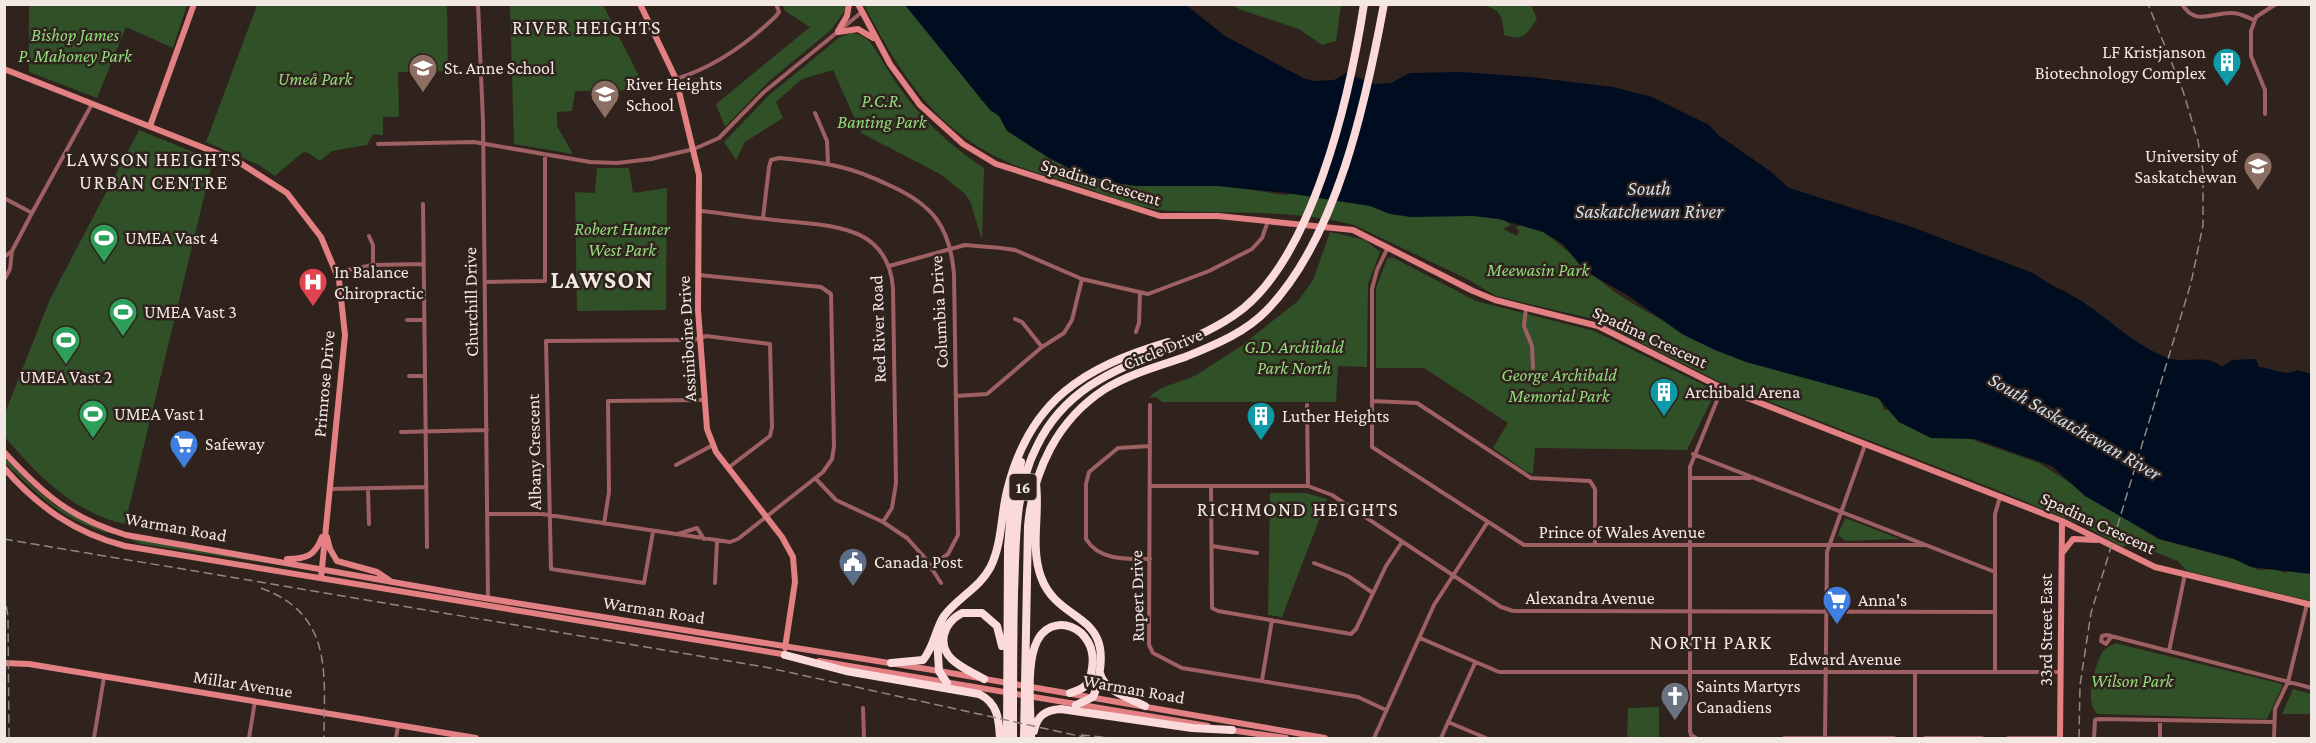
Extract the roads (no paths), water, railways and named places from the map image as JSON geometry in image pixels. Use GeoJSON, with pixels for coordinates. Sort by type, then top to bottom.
{"type":"FeatureCollection","features":[{"type":"Feature","properties":{"kind":"highway","name":"Circle Drive"},"geometry":{"type":"LineString","coordinates":[[1013,738],[1017,539],[1021,496],[1034,452],[1056,416],[1090,385],[1138,360],[1204,332],[1234,316],[1254,299],[1288,250],[1326,163],[1354,68],[1364,4]]}},
{"type":"Feature","properties":{"kind":"highway","name":"Circle Drive"},"geometry":{"type":"LineString","coordinates":[[1024,738],[1026,565],[1029,514],[1035,480],[1050,447],[1084,405],[1113,385],[1211,347],[1245,329],[1283,293],[1309,250],[1342,171],[1372,71],[1384,4]]}},
{"type":"Feature","properties":{"kind":"highway"},"geometry":{"type":"LineString","coordinates":[[891,663],[922,660],[930,650],[938,628],[948,611],[980,582],[991,567],[997,551],[1013,470],[1034,427],[1066,390],[1108,362],[1204,332]]}},
{"type":"Feature","properties":{"kind":"highway"},"geometry":{"type":"LineString","coordinates":[[1007,735],[1006,606],[1010,516],[1019,468],[1034,427]]}},
{"type":"Feature","properties":{"kind":"highway"},"geometry":{"type":"LineString","coordinates":[[1035,480],[1036,549],[1040,576],[1051,594],[1083,618],[1094,632],[1100,651],[1101,678],[1106,684],[1145,706]]}},
{"type":"Feature","properties":{"kind":"highway"},"geometry":{"type":"LineString","coordinates":[[988,679],[955,662],[945,650],[946,629],[953,619],[962,613],[974,612],[985,615],[999,630],[1007,735]]}},
{"type":"Feature","properties":{"kind":"highway"},"geometry":{"type":"LineString","coordinates":[[1032,738],[1033,656],[1040,637],[1054,627],[1078,629],[1089,640],[1093,651],[1089,683],[1083,689],[1070,693]]}},
{"type":"Feature","properties":{"kind":"highway"},"geometry":{"type":"LineString","coordinates":[[938,628],[939,671],[947,683]]}},
{"type":"Feature","properties":{"kind":"highway"},"geometry":{"type":"LineString","coordinates":[[785,650],[846,671],[979,694],[990,700],[996,709],[1000,738]]}},
{"type":"Feature","properties":{"kind":"highway"},"geometry":{"type":"LineString","coordinates":[[1076,705],[1093,697],[1100,669]]}},
{"type":"Feature","properties":{"kind":"highway"},"geometry":{"type":"LineString","coordinates":[[1032,738],[1039,717],[1046,712],[1060,709],[1192,728],[1232,730]]}},
{"type":"Feature","properties":{"kind":"street"},"geometry":{"type":"LineString","coordinates":[[150,126],[194,4]]}},
{"type":"Feature","properties":{"kind":"street","name":"Churchill Drive"},"geometry":{"type":"LineString","coordinates":[[478,4],[483,144],[488,599]]}},
{"type":"Feature","properties":{"kind":"street","name":"Assiniboine Drive"},"geometry":{"type":"LineString","coordinates":[[640,4],[676,79],[694,149],[701,191],[700,337],[707,429],[713,445],[728,468],[782,537],[795,567],[794,592],[785,650]]}},
{"type":"Feature","properties":{"kind":"street"},"geometry":{"type":"LineString","coordinates":[[676,79],[703,70],[737,48],[776,16],[779,12],[776,4]]}},
{"type":"Feature","properties":{"kind":"street"},"geometry":{"type":"LineString","coordinates":[[838,32],[847,16],[849,4]]}},
{"type":"Feature","properties":{"kind":"street","name":"Spadina Crescent"},"geometry":{"type":"LineString","coordinates":[[858,4],[904,85],[940,126],[990,161],[1143,212],[1171,217],[1218,216],[1268,220],[1353,230],[1389,246],[1473,291],[1598,326],[1722,388],[2062,521],[2146,563],[2309,604]]}},
{"type":"Feature","properties":{"kind":"street"},"geometry":{"type":"LineString","coordinates":[[2181,4],[2188,13],[2200,18],[2232,13],[2254,20]]}},
{"type":"Feature","properties":{"kind":"street"},"geometry":{"type":"LineString","coordinates":[[2265,114],[2265,90],[2251,56],[2251,31],[2254,20],[2264,10],[2276,4]]}},
{"type":"Feature","properties":{"kind":"street"},"geometry":{"type":"LineString","coordinates":[[378,144],[483,144],[591,162],[617,163],[651,159],[694,149],[719,138],[764,92],[862,12]]}},
{"type":"Feature","properties":{"kind":"street"},"geometry":{"type":"LineString","coordinates":[[838,32],[851,28],[861,30],[882,49]]}},
{"type":"Feature","properties":{"kind":"street","name":"Primrose Drive"},"geometry":{"type":"LineString","coordinates":[[4,69],[237,161],[280,188],[312,222],[337,272],[343,303],[345,335],[321,578]]}},
{"type":"Feature","properties":{"kind":"street"},"geometry":{"type":"LineString","coordinates":[[4,280],[10,269],[12,251],[92,104]]}},
{"type":"Feature","properties":{"kind":"street"},"geometry":{"type":"LineString","coordinates":[[815,113],[827,141],[828,164]]}},
{"type":"Feature","properties":{"kind":"street"},"geometry":{"type":"LineString","coordinates":[[485,282],[545,281],[545,155]]}},
{"type":"Feature","properties":{"kind":"street","name":"Columbia Drive"},"geometry":{"type":"LineString","coordinates":[[763,218],[771,160],[828,164],[867,174],[926,204],[935,215],[951,248],[954,274],[957,535],[953,548],[931,566]]}},
{"type":"Feature","properties":{"kind":"street"},"geometry":{"type":"LineString","coordinates":[[4,198],[32,213]]}},
{"type":"Feature","properties":{"kind":"street"},"geometry":{"type":"LineString","coordinates":[[423,204],[427,547]]}},
{"type":"Feature","properties":{"kind":"street","name":"Red River Road"},"geometry":{"type":"LineString","coordinates":[[700,211],[843,227],[854,231],[875,245],[889,266],[893,288],[896,483],[892,508],[883,522]]}},
{"type":"Feature","properties":{"kind":"street"},"geometry":{"type":"LineString","coordinates":[[889,266],[951,248],[983,246],[1015,250],[1082,279],[1140,293],[1157,291],[1209,271],[1252,249],[1262,238],[1268,220]]}},
{"type":"Feature","properties":{"kind":"street"},"geometry":{"type":"LineString","coordinates":[[369,236],[373,245],[373,265]]}},
{"type":"Feature","properties":{"kind":"street","name":"Prince of Wales Avenue"},"geometry":{"type":"LineString","coordinates":[[1389,246],[1377,270],[1372,289],[1372,447],[1524,545],[1925,544]]}},
{"type":"Feature","properties":{"kind":"street"},"geometry":{"type":"LineString","coordinates":[[4,257],[12,251]]}},
{"type":"Feature","properties":{"kind":"street"},"geometry":{"type":"LineString","coordinates":[[337,272],[373,265],[423,264]]}},
{"type":"Feature","properties":{"kind":"street"},"geometry":{"type":"LineString","coordinates":[[488,514],[549,515],[717,542],[738,539],[828,465],[834,451],[831,294],[825,288],[816,286],[699,275]]}},
{"type":"Feature","properties":{"kind":"street"},"geometry":{"type":"LineString","coordinates":[[956,396],[987,394],[1042,347],[1058,338],[1067,329],[1082,279]]}},
{"type":"Feature","properties":{"kind":"street"},"geometry":{"type":"LineString","coordinates":[[1136,332],[1140,293]]}},
{"type":"Feature","properties":{"kind":"street"},"geometry":{"type":"LineString","coordinates":[[1526,307],[1524,326],[1532,346],[1533,368]]}},
{"type":"Feature","properties":{"kind":"street"},"geometry":{"type":"LineString","coordinates":[[1015,319],[1022,322],[1042,347]]}},
{"type":"Feature","properties":{"kind":"street"},"geometry":{"type":"LineString","coordinates":[[407,320],[424,320]]}},
{"type":"Feature","properties":{"kind":"street"},"geometry":{"type":"LineString","coordinates":[[700,337],[765,342],[771,347],[772,427],[770,436],[728,468]]}},
{"type":"Feature","properties":{"kind":"street","name":"Albany Crescent"},"geometry":{"type":"LineString","coordinates":[[653,532],[646,581],[641,584],[550,569],[546,341],[694,340],[700,337]]}},
{"type":"Feature","properties":{"kind":"street"},"geometry":{"type":"LineString","coordinates":[[409,376],[424,376]]}},
{"type":"Feature","properties":{"kind":"street"},"geometry":{"type":"LineString","coordinates":[[1696,738],[1693,738],[1690,731],[1691,478],[1694,454],[1722,388]]}},
{"type":"Feature","properties":{"kind":"street"},"geometry":{"type":"LineString","coordinates":[[604,524],[609,492],[608,401],[704,400]]}},
{"type":"Feature","properties":{"kind":"street"},"geometry":{"type":"LineString","coordinates":[[1372,401],[1417,403],[1531,478],[1590,481],[1595,489],[1595,545]]}},
{"type":"Feature","properties":{"kind":"street","name":"Rupert Drive"},"geometry":{"type":"LineString","coordinates":[[1150,405],[1149,645],[1153,653],[1182,668],[1359,697],[1386,710]]}},
{"type":"Feature","properties":{"kind":"street"},"geometry":{"type":"LineString","coordinates":[[1307,405],[1308,486]]}},
{"type":"Feature","properties":{"kind":"street"},"geometry":{"type":"LineString","coordinates":[[401,432],[487,430]]}},
{"type":"Feature","properties":{"kind":"street"},"geometry":{"type":"LineString","coordinates":[[676,465],[713,445]]}},
{"type":"Feature","properties":{"kind":"street"},"geometry":{"type":"LineString","coordinates":[[1826,738],[1826,612],[1829,545],[1865,445]]}},
{"type":"Feature","properties":{"kind":"street"},"geometry":{"type":"LineString","coordinates":[[1150,446],[1128,446],[1113,451],[1089,472],[1086,478],[1086,539],[1089,545],[1119,559],[1150,559]]}},
{"type":"Feature","properties":{"kind":"street","name":"Warman Road"},"geometry":{"type":"LineString","coordinates":[[4,453],[53,501],[100,527],[126,535],[785,650],[947,683],[1286,738]]}},
{"type":"Feature","properties":{"kind":"street"},"geometry":{"type":"LineString","coordinates":[[1694,454],[1995,572]]}},
{"type":"Feature","properties":{"kind":"street","name":"Warman Road"},"geometry":{"type":"LineString","coordinates":[[4,468],[34,500],[72,526],[125,546],[429,597],[785,650],[891,663],[1325,738]]}},
{"type":"Feature","properties":{"kind":"street"},"geometry":{"type":"LineString","coordinates":[[815,478],[836,500],[883,522],[907,538],[931,566],[941,583]]}},
{"type":"Feature","properties":{"kind":"street"},"geometry":{"type":"LineString","coordinates":[[1691,478],[1754,478]]}},
{"type":"Feature","properties":{"kind":"street","name":"Alexandra Avenue"},"geometry":{"type":"LineString","coordinates":[[1150,486],[1308,486],[1332,495],[1402,542],[1513,611],[1994,612]]}},
{"type":"Feature","properties":{"kind":"street"},"geometry":{"type":"LineString","coordinates":[[329,489],[426,487]]}},
{"type":"Feature","properties":{"kind":"street"},"geometry":{"type":"LineString","coordinates":[[1211,487],[1212,608],[1218,611],[1351,634],[1356,629],[1386,566],[1402,542]]}},
{"type":"Feature","properties":{"kind":"street"},"geometry":{"type":"LineString","coordinates":[[368,489],[369,524]]}},
{"type":"Feature","properties":{"kind":"street"},"geometry":{"type":"LineString","coordinates":[[1995,672],[1995,514],[2000,497]]}},
{"type":"Feature","properties":{"kind":"street","name":"33rd Street East"},"geometry":{"type":"LineString","coordinates":[[2060,738],[2062,521]]}},
{"type":"Feature","properties":{"kind":"street"},"geometry":{"type":"LineString","coordinates":[[1374,738],[1434,604],[1487,523]]}},
{"type":"Feature","properties":{"kind":"street"},"geometry":{"type":"LineString","coordinates":[[274,560],[299,559],[311,555],[318,547],[326,528]]}},
{"type":"Feature","properties":{"kind":"street"},"geometry":{"type":"LineString","coordinates":[[326,528],[330,549],[337,561],[377,572],[393,581]]}},
{"type":"Feature","properties":{"kind":"street"},"geometry":{"type":"LineString","coordinates":[[674,535],[697,528],[705,540]]}},
{"type":"Feature","properties":{"kind":"street"},"geometry":{"type":"LineString","coordinates":[[2061,556],[2073,539],[2102,541]]}},
{"type":"Feature","properties":{"kind":"street"},"geometry":{"type":"LineString","coordinates":[[715,583],[717,542]]}},
{"type":"Feature","properties":{"kind":"street"},"geometry":{"type":"LineString","coordinates":[[1212,546],[1257,554]]}},
{"type":"Feature","properties":{"kind":"street"},"geometry":{"type":"LineString","coordinates":[[1314,563],[1348,576],[1373,593]]}},
{"type":"Feature","properties":{"kind":"street"},"geometry":{"type":"LineString","coordinates":[[2169,651],[2186,574]]}},
{"type":"Feature","properties":{"kind":"street"},"geometry":{"type":"LineString","coordinates":[[429,597],[452,596],[479,601],[488,599]]}},
{"type":"Feature","properties":{"kind":"street"},"geometry":{"type":"LineString","coordinates":[[2274,738],[2275,709],[2288,682],[2309,604]]}},
{"type":"Feature","properties":{"kind":"street"},"geometry":{"type":"LineString","coordinates":[[1262,680],[1272,620]]}},
{"type":"Feature","properties":{"kind":"street"},"geometry":{"type":"LineString","coordinates":[[2111,637],[2312,688]]}},
{"type":"Feature","properties":{"kind":"street","name":"Edward Avenue"},"geometry":{"type":"LineString","coordinates":[[1420,638],[1499,672],[2061,672]]}},
{"type":"Feature","properties":{"kind":"street","name":"Millar Avenue"},"geometry":{"type":"LineString","coordinates":[[4,663],[30,664],[476,738]]}},
{"type":"Feature","properties":{"kind":"street"},"geometry":{"type":"LineString","coordinates":[[1441,738],[1475,663]]}},
{"type":"Feature","properties":{"kind":"street"},"geometry":{"type":"LineString","coordinates":[[1915,672],[1915,738]]}},
{"type":"Feature","properties":{"kind":"street"},"geometry":{"type":"LineString","coordinates":[[94,738],[104,676]]}},
{"type":"Feature","properties":{"kind":"street"},"geometry":{"type":"LineString","coordinates":[[249,738],[255,701]]}},
{"type":"Feature","properties":{"kind":"street"},"geometry":{"type":"LineString","coordinates":[[863,708],[864,738]]}},
{"type":"Feature","properties":{"kind":"street"},"geometry":{"type":"LineString","coordinates":[[2094,738],[2096,720],[2274,722]]}},
{"type":"Feature","properties":{"kind":"street"},"geometry":{"type":"LineString","coordinates":[[2160,720],[2160,738]]}},
{"type":"Feature","properties":{"kind":"street"},"geometry":{"type":"LineString","coordinates":[[1448,722],[1486,738]]}},
{"type":"Feature","properties":{"kind":"street"},"geometry":{"type":"LineString","coordinates":[[396,738],[398,726]]}},
{"type":"Feature","properties":{"kind":"street"},"geometry":{"type":"LineString","coordinates":[[1784,738],[1894,738]]}},
{"type":"Feature","properties":{"kind":"street"},"geometry":{"type":"LineString","coordinates":[[1925,738],[1982,738]]}},
{"type":"Feature","properties":{"kind":"street"},"geometry":{"type":"LineString","coordinates":[[2008,738],[2060,738]]}},
{"type":"Feature","properties":{"kind":"water","name":"South Saskatchewan River"},"geometry":{"type":"Polygon","coordinates":[[[905,5],[1186,5],[1225,36],[1303,78],[1313,81],[1334,80],[1346,73],[1375,84],[1391,83],[1410,73],[1461,72],[1530,77],[1613,87],[1652,97],[1709,125],[1718,135],[1770,171],[1789,188],[1912,227],[2035,274],[2083,302],[2124,333],[2156,353],[2175,360],[2210,361],[2222,367],[2232,360],[2256,359],[2259,367],[2288,373],[2297,370],[2311,374],[2311,574],[2251,567],[2232,558],[2160,539],[2085,496],[2052,466],[1975,439],[1931,438],[1899,422],[1878,398],[1746,362],[1715,350],[1682,334],[1629,296],[1585,271],[1563,244],[1543,232],[1499,219],[1473,216],[1411,217],[1390,214],[1370,206],[1287,193],[1217,186],[1136,186],[1078,173],[1049,158],[1007,131],[999,116],[990,110],[905,5]]]}},
{"type":"Feature","properties":{"kind":"railway"},"geometry":{"type":"LineString","coordinates":[[2079,738],[2080,685],[2091,613],[2191,283],[2203,225],[2203,171],[2198,141],[2183,91],[2148,4]]}},
{"type":"Feature","properties":{"kind":"railway"},"geometry":{"type":"LineString","coordinates":[[4,539],[765,667],[1088,738]]}},
{"type":"Feature","properties":{"kind":"railway"},"geometry":{"type":"LineString","coordinates":[[261,588],[285,600],[302,614],[313,630],[320,649],[323,670],[324,738]]}},
{"type":"Feature","properties":{"kind":"railway"},"geometry":{"type":"LineString","coordinates":[[4,593],[8,616],[9,738]]}},
{"type":"Feature","properties":{"kind":"railway"},"geometry":{"type":"LineString","coordinates":[[1081,735],[1112,738]]}},
{"type":"Feature","properties":{"kind":"place","name":"LF Kristjanson Biotechnology Complex"},"geometry":{"type":"Point","coordinates":[2227,88]}},
{"type":"Feature","properties":{"kind":"place","name":"St. Anne School"},"geometry":{"type":"Point","coordinates":[423,94]}},
{"type":"Feature","properties":{"kind":"place","name":"River Heights School"},"geometry":{"type":"Point","coordinates":[605,120]}},
{"type":"Feature","properties":{"kind":"place","name":"University of Saskatchewan"},"geometry":{"type":"Point","coordinates":[2258,192]}},
{"type":"Feature","properties":{"kind":"place","name":"UMEA Vast 4"},"geometry":{"type":"Point","coordinates":[104,264]}},
{"type":"Feature","properties":{"kind":"place","name":"In Balance Chiropractic"},"geometry":{"type":"Point","coordinates":[313,308]}},
{"type":"Feature","properties":{"kind":"place","name":"UMEA Vast 3"},"geometry":{"type":"Point","coordinates":[123,338]}},
{"type":"Feature","properties":{"kind":"place","name":"UMEA Vast 2"},"geometry":{"type":"Point","coordinates":[66,366]}},
{"type":"Feature","properties":{"kind":"place","name":"Archibald Arena"},"geometry":{"type":"Point","coordinates":[1664,418]}},
{"type":"Feature","properties":{"kind":"place","name":"UMEA Vast 1"},"geometry":{"type":"Point","coordinates":[93,440]}},
{"type":"Feature","properties":{"kind":"place","name":"Luther Heights"},"geometry":{"type":"Point","coordinates":[1261,442]}},
{"type":"Feature","properties":{"kind":"place","name":"Safeway"},"geometry":{"type":"Point","coordinates":[184,470]}},
{"type":"Feature","properties":{"kind":"place","name":"Canada Post"},"geometry":{"type":"Point","coordinates":[853,588]}},
{"type":"Feature","properties":{"kind":"place","name":"Anna's"},"geometry":{"type":"Point","coordinates":[1837,626]}},
{"type":"Feature","properties":{"kind":"place","name":"Saints Martyrs Canadiens"},"geometry":{"type":"Point","coordinates":[1675,722]}},
{"type":"Feature","properties":{"kind":"district","name":"RIVER HEIGHTS"},"geometry":{"type":"Point","coordinates":[587,27]}},
{"type":"Feature","properties":{"kind":"district","name":"LAWSON HEIGHTS URBAN CENTRE"},"geometry":{"type":"Point","coordinates":[154,170]}},
{"type":"Feature","properties":{"kind":"district","name":"LAWSON"},"geometry":{"type":"Point","coordinates":[602,279]}},
{"type":"Feature","properties":{"kind":"district","name":"RICHMOND HEIGHTS"},"geometry":{"type":"Point","coordinates":[1298,509]}},
{"type":"Feature","properties":{"kind":"district","name":"NORTH PARK"},"geometry":{"type":"Point","coordinates":[1711,642]}},
{"type":"Feature","properties":{"kind":"park label","name":"Bishop James P. Mahoney Park"},"geometry":{"type":"Point","coordinates":[75,45]}},
{"type":"Feature","properties":{"kind":"park label","name":"Umeå Park"},"geometry":{"type":"Point","coordinates":[315,79]}},
{"type":"Feature","properties":{"kind":"park label","name":"P.C.R. Banting Park"},"geometry":{"type":"Point","coordinates":[882,111]}},
{"type":"Feature","properties":{"kind":"park label","name":"Robert Hunter West Park"},"geometry":{"type":"Point","coordinates":[622,239]}},
{"type":"Feature","properties":{"kind":"park label","name":"Meewasin Park"},"geometry":{"type":"Point","coordinates":[1538,270]}},
{"type":"Feature","properties":{"kind":"park label","name":"G.D. Archibald Park North"},"geometry":{"type":"Point","coordinates":[1294,357]}},
{"type":"Feature","properties":{"kind":"park label","name":"George Archibald Memorial Park"},"geometry":{"type":"Point","coordinates":[1559,385]}},
{"type":"Feature","properties":{"kind":"park label","name":"Wilson Park"},"geometry":{"type":"Point","coordinates":[2132,681]}}]}
